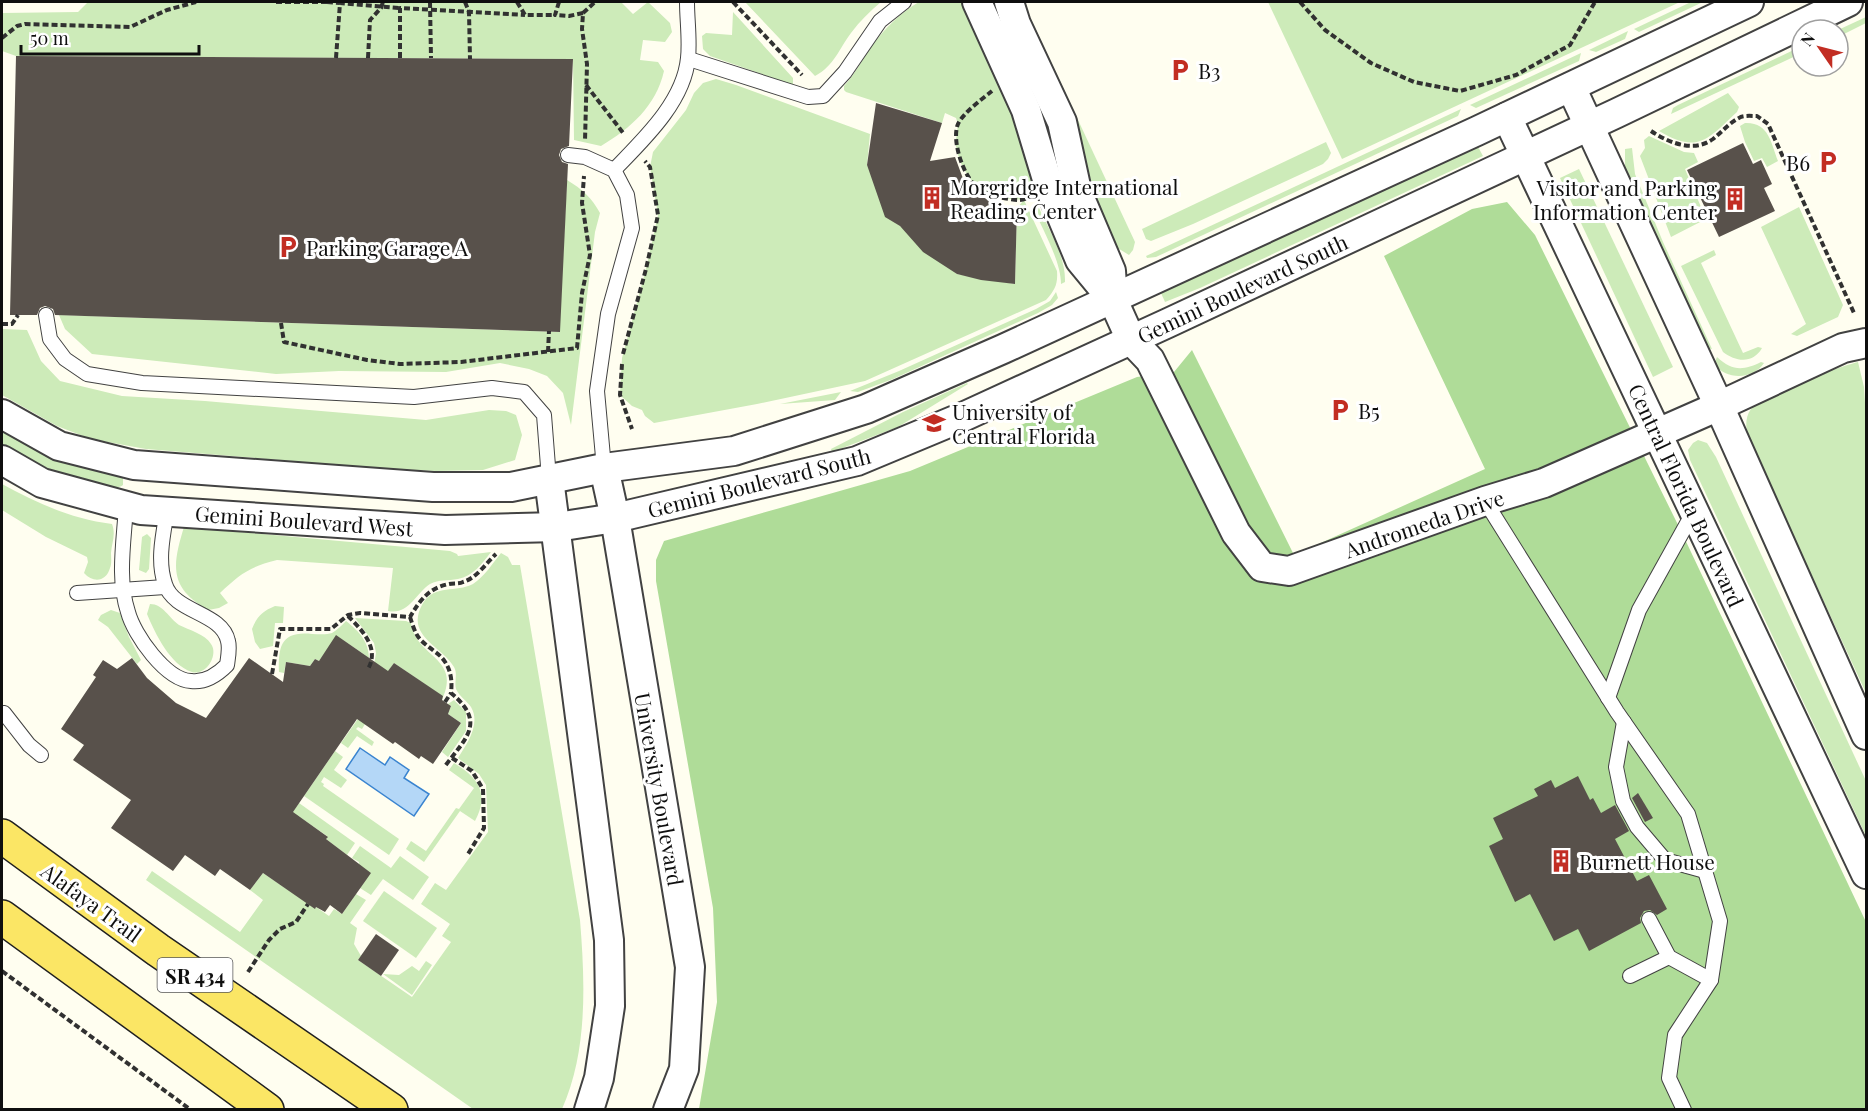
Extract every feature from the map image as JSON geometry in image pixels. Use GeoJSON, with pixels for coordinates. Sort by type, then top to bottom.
{"type":"FeatureCollection","features":[{"type":"Feature","properties":{"kind":"main road","name":"Alafaya Trail"},"geometry":{"type":"LineString","coordinates":[[2,836],[158,950],[333,1068],[390,1110]]}},
{"type":"Feature","properties":{"kind":"main road","name":"SR 434"},"geometry":{"type":"LineString","coordinates":[[2,918],[267,1110]]}},
{"type":"Feature","properties":{"kind":"street"},"geometry":{"type":"LineString","coordinates":[[977,2],[1026,110],[1049,186],[1080,260],[1113,300]]}},
{"type":"Feature","properties":{"kind":"street"},"geometry":{"type":"LineString","coordinates":[[1009,2],[1016,24],[1062,122],[1077,191],[1111,271],[1113,300]]}},
{"type":"Feature","properties":{"kind":"street","name":"Gemini Boulevard South"},"geometry":{"type":"LineString","coordinates":[[604,468],[734,451],[866,409],[1113,300],[1749,2]]}},
{"type":"Feature","properties":{"kind":"street","name":"Gemini Boulevard South"},"geometry":{"type":"LineString","coordinates":[[615,518],[857,461],[965,417],[1848,2]]}},
{"type":"Feature","properties":{"kind":"street"},"geometry":{"type":"LineString","coordinates":[[1571,87],[1719,406],[1866,735]]}},
{"type":"Feature","properties":{"kind":"street","name":"Central Florida Boulevard"},"geometry":{"type":"LineString","coordinates":[[1507,117],[1866,874]]}},
{"type":"Feature","properties":{"kind":"street","name":"Andromeda Drive"},"geometry":{"type":"LineString","coordinates":[[1113,300],[1131,340],[1150,360],[1236,533],[1262,567],[1289,571],[1485,501],[1544,483],[1719,406],[1843,348],[1866,343]]}},
{"type":"Feature","properties":{"kind":"street","name":"Gemini Boulevard West"},"geometry":{"type":"LineString","coordinates":[[2,414],[59,446],[134,465],[433,487],[511,487],[604,468]]}},
{"type":"Feature","properties":{"kind":"street","name":"Gemini Boulevard West"},"geometry":{"type":"LineString","coordinates":[[2,460],[42,483],[141,510],[445,530],[556,527],[615,518]]}},
{"type":"Feature","properties":{"kind":"street","name":"University Boulevard"},"geometry":{"type":"LineString","coordinates":[[604,468],[615,518],[690,967],[684,1069],[668,1110]]}},
{"type":"Feature","properties":{"kind":"street"},"geometry":{"type":"LineString","coordinates":[[549,479],[609,940],[610,1006],[599,1078],[589,1110]]}},
{"type":"Feature","properties":{"kind":"lane"},"geometry":{"type":"LineString","coordinates":[[614,170],[654,129],[679,90],[688,59],[687,2]]}},
{"type":"Feature","properties":{"kind":"lane"},"geometry":{"type":"LineString","coordinates":[[688,59],[808,97],[823,96],[845,72],[880,21],[904,2]]}},
{"type":"Feature","properties":{"kind":"lane"},"geometry":{"type":"LineString","coordinates":[[568,155],[585,157],[614,170],[627,195],[632,228],[608,314],[597,391],[604,468]]}},
{"type":"Feature","properties":{"kind":"lane"},"geometry":{"type":"LineString","coordinates":[[46,315],[50,339],[65,359],[87,374],[142,383],[414,397],[492,388],[524,392],[544,415],[549,479]]}},
{"type":"Feature","properties":{"kind":"lane"},"geometry":{"type":"LineString","coordinates":[[1485,501],[1624,723],[1688,814],[1720,921],[1711,980],[1675,1035],[1669,1078],[1684,1110]]}},
{"type":"Feature","properties":{"kind":"lane"},"geometry":{"type":"LineString","coordinates":[[126,506],[122,573],[128,614],[138,635],[152,654],[177,677],[192,682],[215,676],[227,664],[228,641],[222,629],[175,599],[165,586],[161,563],[167,512]]}},
{"type":"Feature","properties":{"kind":"lane"},"geometry":{"type":"LineString","coordinates":[[1608,698],[1638,610],[1694,511]]}},
{"type":"Feature","properties":{"kind":"lane"},"geometry":{"type":"LineString","coordinates":[[77,593],[165,586]]}},
{"type":"Feature","properties":{"kind":"lane"},"geometry":{"type":"LineString","coordinates":[[4,713],[41,755]]}},
{"type":"Feature","properties":{"kind":"lane"},"geometry":{"type":"LineString","coordinates":[[1624,723],[1616,767],[1623,801],[1636,827],[1665,860],[1705,871]]}},
{"type":"Feature","properties":{"kind":"lane"},"geometry":{"type":"LineString","coordinates":[[1649,919],[1669,957],[1711,980]]}},
{"type":"Feature","properties":{"kind":"lane"},"geometry":{"type":"LineString","coordinates":[[1630,976],[1669,957]]}},
{"type":"Feature","properties":{"kind":"path"},"geometry":{"type":"LineString","coordinates":[[2,38],[17,26],[25,24],[130,27],[167,10],[196,2]]}},
{"type":"Feature","properties":{"kind":"path"},"geometry":{"type":"LineString","coordinates":[[276,2],[327,2],[381,8],[568,16],[583,13],[596,2]]}},
{"type":"Feature","properties":{"kind":"path"},"geometry":{"type":"LineString","coordinates":[[368,58],[370,20],[381,8],[383,2]]}},
{"type":"Feature","properties":{"kind":"path"},"geometry":{"type":"LineString","coordinates":[[430,2],[430,58]]}},
{"type":"Feature","properties":{"kind":"path"},"geometry":{"type":"LineString","coordinates":[[465,2],[469,12],[470,59]]}},
{"type":"Feature","properties":{"kind":"path"},"geometry":{"type":"LineString","coordinates":[[517,2],[525,15]]}},
{"type":"Feature","properties":{"kind":"path"},"geometry":{"type":"LineString","coordinates":[[555,15],[559,2]]}},
{"type":"Feature","properties":{"kind":"path"},"geometry":{"type":"LineString","coordinates":[[733,2],[808,82]]}},
{"type":"Feature","properties":{"kind":"path"},"geometry":{"type":"LineString","coordinates":[[1300,2],[1325,30],[1371,63],[1414,82],[1460,92],[1516,75],[1570,45],[1595,2]]}},
{"type":"Feature","properties":{"kind":"path"},"geometry":{"type":"LineString","coordinates":[[336,58],[340,3]]}},
{"type":"Feature","properties":{"kind":"path"},"geometry":{"type":"LineString","coordinates":[[400,8],[400,58]]}},
{"type":"Feature","properties":{"kind":"path"},"geometry":{"type":"LineString","coordinates":[[281,323],[285,342],[367,360],[400,364],[461,362],[577,348],[582,293],[590,255],[582,203],[587,64],[582,29],[583,13]]}},
{"type":"Feature","properties":{"kind":"path"},"geometry":{"type":"LineString","coordinates":[[1012,80],[995,89],[976,104],[958,123],[956,146],[965,169],[976,187],[995,197],[1022,201],[1049,186]]}},
{"type":"Feature","properties":{"kind":"path"},"geometry":{"type":"LineString","coordinates":[[586,85],[650,167],[658,215],[622,358],[620,395],[632,429]]}},
{"type":"Feature","properties":{"kind":"path"},"geometry":{"type":"LineString","coordinates":[[1651,131],[1661,138],[1684,145],[1699,146],[1711,140],[1740,116],[1757,116],[1767,124],[1854,313]]}},
{"type":"Feature","properties":{"kind":"path"},"geometry":{"type":"LineString","coordinates":[[2,324],[12,324],[18,315]]}},
{"type":"Feature","properties":{"kind":"path"},"geometry":{"type":"LineString","coordinates":[[548,352],[549,331]]}},
{"type":"Feature","properties":{"kind":"path"},"geometry":{"type":"LineString","coordinates":[[410,617],[420,600],[432,589],[462,583],[473,577],[502,548]]}},
{"type":"Feature","properties":{"kind":"path"},"geometry":{"type":"LineString","coordinates":[[272,674],[280,629],[332,629],[348,615],[360,613],[410,617]]}},
{"type":"Feature","properties":{"kind":"path"},"geometry":{"type":"LineString","coordinates":[[348,615],[365,634],[371,645],[371,664],[368,669]]}},
{"type":"Feature","properties":{"kind":"path"},"geometry":{"type":"LineString","coordinates":[[410,617],[417,636],[425,645],[442,656],[449,669],[452,693],[445,702]]}},
{"type":"Feature","properties":{"kind":"path"},"geometry":{"type":"LineString","coordinates":[[445,766],[469,734],[471,724],[469,712],[452,693]]}},
{"type":"Feature","properties":{"kind":"path"},"geometry":{"type":"LineString","coordinates":[[452,758],[472,771],[483,789],[484,828],[468,854]]}},
{"type":"Feature","properties":{"kind":"path"},"geometry":{"type":"LineString","coordinates":[[248,972],[268,940],[280,929],[296,922],[308,904]]}},
{"type":"Feature","properties":{"kind":"path"},"geometry":{"type":"LineString","coordinates":[[2,970],[191,1110]]}},
{"type":"Feature","properties":{"kind":"green space"},"geometry":{"type":"Polygon","coordinates":[[[88,2],[621,2],[633,14],[648,2],[670,23],[672,32],[665,42],[643,40],[640,60],[658,62],[664,71],[660,84],[641,115],[601,146],[574,140],[573,59],[16,56],[2,51],[2,13],[78,12],[88,2]]]}},
{"type":"Feature","properties":{"kind":"green space"},"geometry":{"type":"Polygon","coordinates":[[[745,2],[881,2],[854,29],[832,62],[815,76],[745,2]]]}},
{"type":"Feature","properties":{"kind":"green space"},"geometry":{"type":"Polygon","coordinates":[[[919,2],[962,2],[966,8],[1023,139],[1033,192],[1024,200],[995,197],[981,189],[969,177],[964,170],[956,146],[958,125],[956,118],[945,113],[942,123],[844,90],[844,86],[881,34],[899,16],[919,2]]]}},
{"type":"Feature","properties":{"kind":"green space"},"geometry":{"type":"Polygon","coordinates":[[[1268,2],[1680,2],[1342,159],[1268,2]]]}},
{"type":"Feature","properties":{"kind":"green space"},"geometry":{"type":"Polygon","coordinates":[[[1691,2],[1703,2],[1639,32],[1634,29],[1691,2]]]}},
{"type":"Feature","properties":{"kind":"green space"},"geometry":{"type":"Polygon","coordinates":[[[733,12],[793,78],[793,85],[710,56],[703,49],[702,36],[706,33],[732,35],[733,12]]]}},
{"type":"Feature","properties":{"kind":"green space"},"geometry":{"type":"Polygon","coordinates":[[[1029,15],[1135,242],[1129,255],[1116,247],[1103,223],[1026,17],[1029,15]]]}},
{"type":"Feature","properties":{"kind":"green space"},"geometry":{"type":"Polygon","coordinates":[[[1866,17],[1866,23],[1850,31],[1850,24],[1866,17]]]}},
{"type":"Feature","properties":{"kind":"green space"},"geometry":{"type":"Polygon","coordinates":[[[1628,31],[1625,39],[1596,52],[1589,50],[1628,31]]]}},
{"type":"Feature","properties":{"kind":"green space"},"geometry":{"type":"Polygon","coordinates":[[[1790,52],[1790,59],[1671,114],[1673,108],[1790,52]]]}},
{"type":"Feature","properties":{"kind":"green space"},"geometry":{"type":"Polygon","coordinates":[[[1581,53],[1579,61],[1476,108],[1470,105],[1581,53]]]}},
{"type":"Feature","properties":{"kind":"green space"},"geometry":{"type":"Polygon","coordinates":[[[716,79],[736,85],[870,134],[867,165],[900,226],[957,274],[1015,284],[1017,208],[1024,200],[1057,271],[1055,287],[1046,300],[865,381],[654,423],[645,416],[642,410],[632,406],[620,395],[622,358],[658,215],[650,167],[653,152],[686,110],[694,93],[703,83],[716,79]]]}},
{"type":"Feature","properties":{"kind":"green space"},"geometry":{"type":"Polygon","coordinates":[[[1728,93],[1739,107],[1737,112],[1718,130],[1701,141],[1683,142],[1659,131],[1728,93]]]}},
{"type":"Feature","properties":{"kind":"green space"},"geometry":{"type":"Polygon","coordinates":[[[1461,109],[1458,116],[1156,257],[1147,258],[1146,256],[1461,109]]]}},
{"type":"Feature","properties":{"kind":"green space"},"geometry":{"type":"Polygon","coordinates":[[[1745,123],[1759,126],[1764,130],[1771,141],[1778,161],[1767,167],[1762,158],[1754,161],[1740,126],[1745,123]]]}},
{"type":"Feature","properties":{"kind":"green space"},"geometry":{"type":"Polygon","coordinates":[[[1649,136],[1684,152],[1694,153],[1698,162],[1685,169],[1706,219],[1671,237],[1640,156],[1645,148],[1644,140],[1649,136]]]}},
{"type":"Feature","properties":{"kind":"green space"},"geometry":{"type":"Polygon","coordinates":[[[1326,142],[1331,153],[1323,164],[1193,224],[1151,241],[1146,239],[1142,229],[1326,142]]]}},
{"type":"Feature","properties":{"kind":"green space"},"geometry":{"type":"Polygon","coordinates":[[[1477,145],[1483,156],[1200,288],[1165,302],[1161,293],[1477,145]]]}},
{"type":"Feature","properties":{"kind":"green space"},"geometry":{"type":"Polygon","coordinates":[[[1632,148],[1635,174],[1712,349],[1704,348],[1625,175],[1625,149],[1632,148]]]}},
{"type":"Feature","properties":{"kind":"green space"},"geometry":{"type":"Polygon","coordinates":[[[1579,169],[1673,367],[1653,377],[1560,178],[1579,169]]]}},
{"type":"Feature","properties":{"kind":"green space"},"geometry":{"type":"Polygon","coordinates":[[[567,180],[586,194],[600,213],[595,232],[571,425],[563,393],[547,376],[529,369],[500,363],[446,372],[339,371],[276,374],[92,354],[65,329],[59,315],[559,332],[567,180]]]}},
{"type":"Feature","properties":{"kind":"green space"},"geometry":{"type":"Polygon","coordinates":[[[1507,202],[1535,235],[1682,533],[1866,922],[1866,1109],[699,1109],[717,1002],[713,908],[656,581],[656,560],[664,541],[910,471],[1137,377],[1174,372],[1192,350],[1294,555],[1485,469],[1384,256],[1472,209],[1507,202]]]}},
{"type":"Feature","properties":{"kind":"green space"},"geometry":{"type":"Polygon","coordinates":[[[1032,205],[1039,208],[1060,253],[1065,273],[1065,282],[1061,284],[1054,254],[1032,205]]]}},
{"type":"Feature","properties":{"kind":"green space"},"geometry":{"type":"Polygon","coordinates":[[[1799,207],[1843,305],[1838,317],[1797,336],[1791,334],[1806,324],[1761,227],[1799,207]]]}},
{"type":"Feature","properties":{"kind":"green space"},"geometry":{"type":"Polygon","coordinates":[[[1714,250],[1716,255],[1701,263],[1743,353],[1758,347],[1762,348],[1749,359],[1733,358],[1723,352],[1681,266],[1714,250]]]}},
{"type":"Feature","properties":{"kind":"green space"},"geometry":{"type":"Polygon","coordinates":[[[1056,292],[1058,298],[1052,305],[1038,313],[893,379],[858,392],[850,391],[1036,309],[1050,301],[1056,292]]]}},
{"type":"Feature","properties":{"kind":"green space"},"geometry":{"type":"Polygon","coordinates":[[[2,329],[27,330],[41,361],[60,381],[122,396],[426,420],[489,410],[506,411],[516,415],[522,435],[515,460],[483,470],[436,471],[347,467],[146,449],[91,439],[57,426],[2,395],[2,329]]]}},
{"type":"Feature","properties":{"kind":"green space"},"geometry":{"type":"Polygon","coordinates":[[[1717,357],[1728,365],[1738,368],[1764,363],[1753,373],[1739,376],[1719,369],[1714,364],[1717,357]]]}},
{"type":"Feature","properties":{"kind":"green space"},"geometry":{"type":"Polygon","coordinates":[[[1858,362],[1864,387],[1866,419],[1866,693],[1747,435],[1746,425],[1751,409],[1770,395],[1801,381],[1858,362]]]}},
{"type":"Feature","properties":{"kind":"green space"},"geometry":{"type":"Polygon","coordinates":[[[967,383],[898,427],[832,452],[831,449],[903,412],[967,383]]]}},
{"type":"Feature","properties":{"kind":"green space"},"geometry":{"type":"Polygon","coordinates":[[[841,392],[835,400],[780,404],[841,392]]]}},
{"type":"Feature","properties":{"kind":"green space"},"geometry":{"type":"Polygon","coordinates":[[[2,431],[59,459],[88,469],[120,476],[123,478],[123,485],[114,488],[100,486],[44,466],[2,446],[2,431]]]}},
{"type":"Feature","properties":{"kind":"green space"},"geometry":{"type":"Polygon","coordinates":[[[1698,440],[1707,443],[1716,457],[1866,781],[1866,836],[1690,460],[1688,450],[1698,440]]]}},
{"type":"Feature","properties":{"kind":"green space"},"geometry":{"type":"Polygon","coordinates":[[[2,484],[55,509],[97,522],[112,524],[114,535],[111,564],[106,576],[99,580],[91,578],[84,573],[88,562],[87,557],[46,537],[2,510],[2,484]]]}},
{"type":"Feature","properties":{"kind":"green space"},"geometry":{"type":"Polygon","coordinates":[[[184,527],[450,551],[458,556],[491,552],[473,572],[458,579],[433,582],[401,610],[388,611],[393,568],[277,560],[259,565],[239,576],[220,593],[228,603],[208,610],[186,593],[177,575],[177,553],[184,527]]]}},
{"type":"Feature","properties":{"kind":"green space"},"geometry":{"type":"Polygon","coordinates":[[[147,534],[151,538],[149,569],[146,573],[139,570],[142,537],[147,534]]]}},
{"type":"Feature","properties":{"kind":"green space"},"geometry":{"type":"Polygon","coordinates":[[[501,553],[508,557],[512,565],[520,565],[580,920],[583,1016],[576,1064],[562,1109],[473,1109],[146,880],[152,871],[240,932],[263,900],[250,890],[263,873],[329,916],[334,909],[342,914],[356,894],[366,900],[350,923],[357,928],[354,944],[361,956],[358,960],[412,997],[451,942],[442,936],[450,924],[421,904],[435,883],[446,890],[488,832],[486,785],[479,774],[458,758],[472,734],[474,713],[456,689],[454,667],[421,632],[418,614],[423,603],[433,593],[473,584],[501,553]]]}},
{"type":"Feature","properties":{"kind":"green space"},"geometry":{"type":"Polygon","coordinates":[[[150,604],[159,606],[179,625],[201,635],[211,644],[212,659],[206,668],[192,672],[170,656],[147,614],[150,604]]]}},
{"type":"Feature","properties":{"kind":"green space"},"geometry":{"type":"Polygon","coordinates":[[[275,606],[284,607],[283,623],[275,623],[273,646],[260,649],[255,642],[252,629],[261,614],[275,606]]]}},
{"type":"Feature","properties":{"kind":"green space"},"geometry":{"type":"Polygon","coordinates":[[[111,610],[120,613],[141,660],[137,664],[108,627],[98,620],[101,615],[111,610]]]}},
{"type":"Feature","properties":{"kind":"green space"},"geometry":{"type":"Polygon","coordinates":[[[355,618],[411,623],[421,644],[436,658],[446,675],[447,686],[442,700],[442,696],[394,663],[383,679],[374,665],[376,653],[374,643],[355,618]]]}},
{"type":"Feature","properties":{"kind":"green space"},"geometry":{"type":"Polygon","coordinates":[[[346,621],[363,638],[368,649],[369,662],[365,655],[337,636],[319,661],[315,659],[310,666],[286,662],[284,673],[279,672],[281,647],[288,638],[302,634],[332,633],[346,621]]]}},
{"type":"Feature","properties":{"kind":"green space"},"geometry":{"type":"Polygon","coordinates":[[[454,700],[466,712],[466,731],[448,757],[442,752],[461,723],[448,714],[451,706],[448,704],[454,700]]]}},
{"type":"Feature","properties":{"kind":"green space"},"geometry":{"type":"Polygon","coordinates":[[[360,716],[368,726],[365,724],[362,729],[358,727],[356,729],[374,742],[372,746],[357,736],[348,748],[341,743],[360,716]]]}},
{"type":"Feature","properties":{"kind":"green space"},"geometry":{"type":"Polygon","coordinates":[[[335,751],[343,757],[334,770],[347,780],[341,788],[324,777],[321,782],[323,786],[399,839],[389,855],[304,796],[335,751]]]}},
{"type":"Feature","properties":{"kind":"green space"},"geometry":{"type":"Polygon","coordinates":[[[454,763],[470,774],[479,787],[481,803],[479,811],[475,821],[460,811],[424,862],[406,849],[411,841],[426,851],[456,808],[459,809],[474,788],[449,770],[454,763]]]}},
{"type":"Feature","properties":{"kind":"green space"},"geometry":{"type":"Polygon","coordinates":[[[299,803],[355,843],[347,855],[326,839],[327,836],[301,818],[290,816],[299,803]]]}},
{"type":"Feature","properties":{"kind":"green space"},"geometry":{"type":"Polygon","coordinates":[[[360,846],[391,868],[400,856],[429,877],[413,900],[383,879],[371,895],[360,888],[359,862],[352,858],[360,846]]]}},
{"type":"Feature","properties":{"kind":"green space"},"geometry":{"type":"Polygon","coordinates":[[[384,891],[437,928],[416,958],[363,921],[384,891]]]}},
{"type":"Feature","properties":{"kind":"green space"},"geometry":{"type":"Polygon","coordinates":[[[426,961],[432,965],[412,995],[383,974],[399,975],[412,966],[419,971],[426,961]]]}},
{"type":"Feature","properties":{"kind":"water"},"geometry":{"type":"Polygon","coordinates":[[[360,748],[385,765],[390,757],[409,770],[404,778],[429,794],[414,816],[346,769],[360,748]]]}},
{"type":"Feature","properties":{"kind":"building","name":"Parking Garage A"},"geometry":{"type":"Polygon","coordinates":[[[16,56],[573,59],[569,146],[561,149],[559,155],[562,162],[568,164],[560,332],[55,315],[53,309],[45,306],[40,308],[37,315],[10,315],[16,56]]]}},
{"type":"Feature","properties":{"kind":"building","name":"Morgridge International Reading Center"},"geometry":{"type":"Polygon","coordinates":[[[876,103],[942,123],[930,161],[955,157],[965,184],[975,193],[994,203],[1017,208],[1015,284],[981,280],[957,274],[923,252],[900,226],[885,217],[867,165],[876,103]]]}},
{"type":"Feature","properties":{"kind":"building","name":"Visitor and Parking Information Center"},"geometry":{"type":"Polygon","coordinates":[[[1743,143],[1753,164],[1761,160],[1772,184],[1764,188],[1775,211],[1719,237],[1687,170],[1743,143]]]}},
{"type":"Feature","properties":{"kind":"building"},"geometry":{"type":"Polygon","coordinates":[[[336,635],[388,671],[394,663],[443,696],[442,700],[451,706],[448,714],[461,723],[433,764],[421,756],[419,759],[395,742],[393,744],[357,719],[293,812],[328,837],[326,839],[371,873],[342,914],[330,905],[325,912],[316,907],[315,909],[263,873],[250,890],[220,869],[215,876],[185,855],[173,871],[111,828],[131,800],[73,760],[84,745],[61,729],[96,677],[93,675],[103,660],[117,669],[132,658],[147,678],[176,703],[206,718],[249,658],[283,682],[286,662],[310,666],[315,659],[319,661],[336,635]]]}},
{"type":"Feature","properties":{"kind":"building","name":"Burnett House"},"geometry":{"type":"Polygon","coordinates":[[[1578,776],[1590,800],[1593,798],[1601,813],[1615,805],[1629,831],[1615,839],[1637,881],[1649,875],[1667,909],[1657,915],[1650,910],[1644,911],[1640,918],[1641,923],[1589,951],[1578,929],[1554,941],[1530,894],[1515,902],[1489,846],[1503,839],[1493,818],[1538,796],[1534,789],[1551,780],[1555,788],[1578,776]]]}},
{"type":"Feature","properties":{"kind":"building"},"geometry":{"type":"Polygon","coordinates":[[[1638,793],[1653,818],[1645,822],[1632,798],[1638,793]]]}},
{"type":"Feature","properties":{"kind":"building"},"geometry":{"type":"Polygon","coordinates":[[[376,934],[399,950],[381,976],[358,960],[376,934]]]}},
{"type":"Feature","properties":{"kind":"place","name":"B3"},"geometry":{"type":"Point","coordinates":[1180,70]}},
{"type":"Feature","properties":{"kind":"place","name":"B6"},"geometry":{"type":"Point","coordinates":[1828,162]}},
{"type":"Feature","properties":{"kind":"place","name":"Morgridge International Reading Center"},"geometry":{"type":"Point","coordinates":[932,198]}},
{"type":"Feature","properties":{"kind":"place","name":"Visitor and Parking Information Center"},"geometry":{"type":"Point","coordinates":[1735,199]}},
{"type":"Feature","properties":{"kind":"place","name":"Parking Garage A"},"geometry":{"type":"Point","coordinates":[288,247]}},
{"type":"Feature","properties":{"kind":"place","name":"B5"},"geometry":{"type":"Point","coordinates":[1340,410]}},
{"type":"Feature","properties":{"kind":"place","name":"University of Central Florida"},"geometry":{"type":"Point","coordinates":[934,423]}},
{"type":"Feature","properties":{"kind":"place","name":"Burnett House"},"geometry":{"type":"Point","coordinates":[1561,861]}}]}
